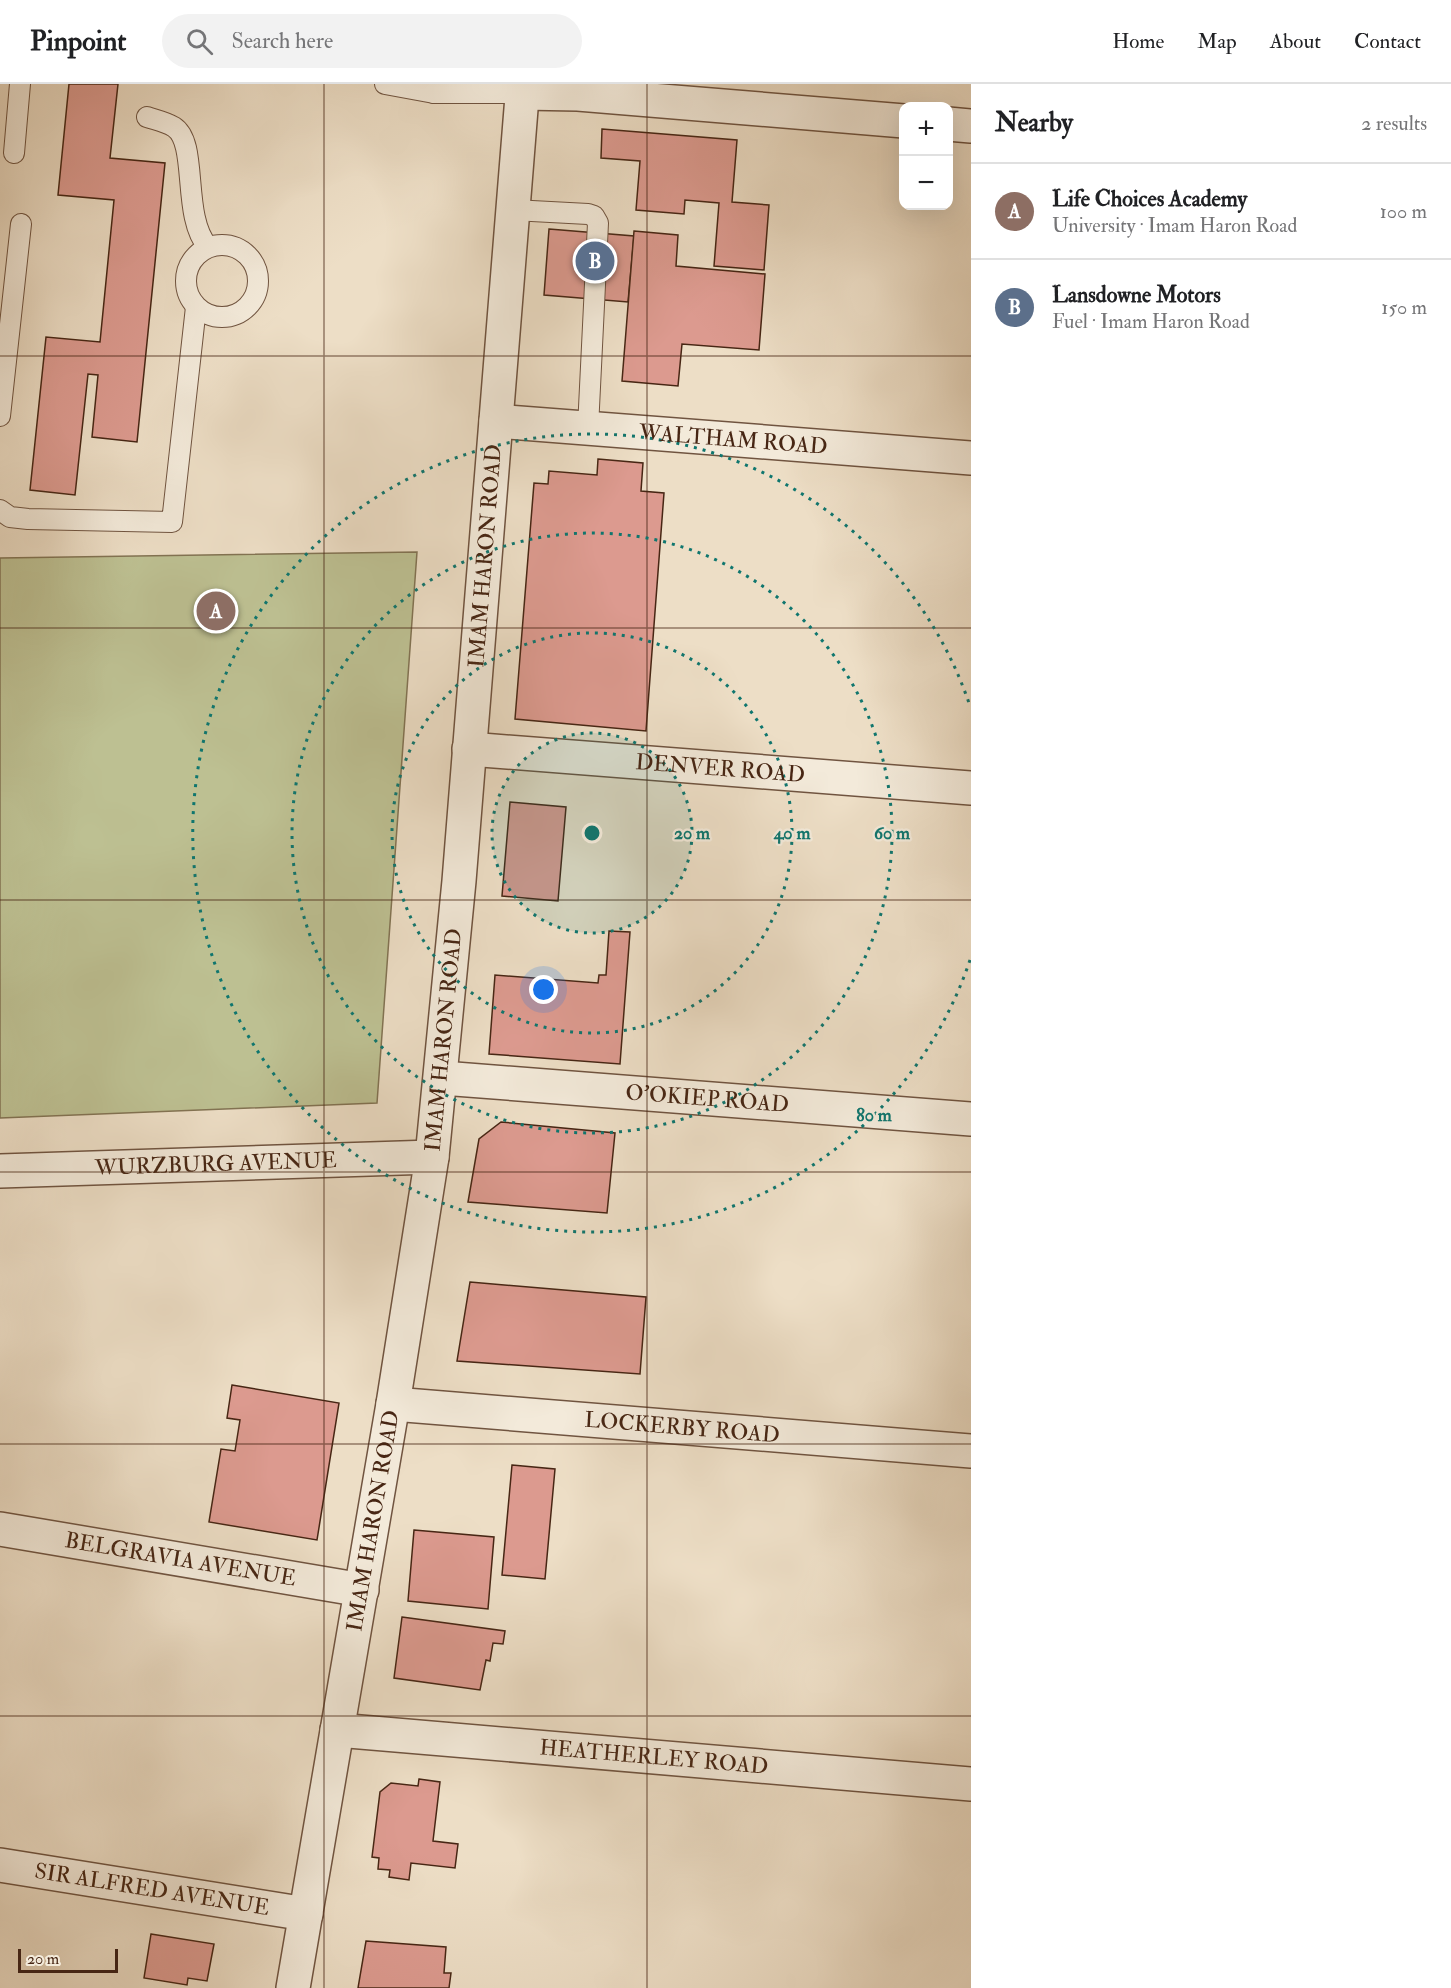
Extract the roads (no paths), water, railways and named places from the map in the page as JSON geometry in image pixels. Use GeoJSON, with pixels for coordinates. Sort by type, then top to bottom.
{"type":"FeatureCollection","features":[{"type":"Feature","properties":{"kind":"street"},"geometry":{"type":"LineString","coordinates":[[523,88],[578,94],[797,98],[899,120]]}},
{"type":"Feature","properties":{"kind":"street","name":"IMAM HARON ROAD"},"geometry":{"type":"LineString","coordinates":[[293,1988],[393,1404],[432,1157],[442,1078],[523,88]]}},
{"type":"Feature","properties":{"kind":"street"},"geometry":{"type":"LineString","coordinates":[[953,124],[971,126]]}},
{"type":"Feature","properties":{"kind":"street","name":"WALTHAM ROAD"},"geometry":{"type":"LineString","coordinates":[[496,422],[971,458]]}},
{"type":"Feature","properties":{"kind":"street","name":"DENVER ROAD"},"geometry":{"type":"LineString","coordinates":[[469,749],[971,788]]}},
{"type":"Feature","properties":{"kind":"street","name":"O'OKIEP ROAD"},"geometry":{"type":"LineString","coordinates":[[442,1078],[971,1119]]}},
{"type":"Feature","properties":{"kind":"street","name":"WURZBURG AVENUE"},"geometry":{"type":"LineString","coordinates":[[0,1171],[432,1157]]}},
{"type":"Feature","properties":{"kind":"street","name":"LOCKERBY ROAD"},"geometry":{"type":"LineString","coordinates":[[393,1404],[971,1451]]}},
{"type":"Feature","properties":{"kind":"street","name":"BELGRAVIA AVENUE"},"geometry":{"type":"LineString","coordinates":[[0,1529],[362,1590]]}},
{"type":"Feature","properties":{"kind":"street","name":"HEATHERLEY ROAD"},"geometry":{"type":"LineString","coordinates":[[337,1730],[971,1784]]}},
{"type":"Feature","properties":{"kind":"street","name":"SIR ALFRED AVENUE"},"geometry":{"type":"LineString","coordinates":[[0,1865],[306,1914]]}},
{"type":"Feature","properties":{"kind":"lane"},"geometry":{"type":"LineString","coordinates":[[14,153],[20,84]]}},
{"type":"Feature","properties":{"kind":"lane"},"geometry":{"type":"LineString","coordinates":[[385,84],[435,88],[523,88]]}},
{"type":"Feature","properties":{"kind":"lane"},"geometry":{"type":"LineString","coordinates":[[147,117],[175,128],[186,143],[195,223],[200,238],[208,247]]}},
{"type":"Feature","properties":{"kind":"lane"},"geometry":{"type":"LineString","coordinates":[[513,210],[588,214],[594,216],[597,223],[588,428]]}},
{"type":"Feature","properties":{"kind":"lane"},"geometry":{"type":"LineString","coordinates":[[0,416],[21,224]]}},
{"type":"Feature","properties":{"kind":"lane"},"geometry":{"type":"LineString","coordinates":[[222,244],[236,247],[248,255],[256,267],[258,281],[255,295],[248,307],[236,315],[222,317],[208,315],[196,307],[188,295],[186,281],[188,267],[196,255],[208,247],[222,244]]}},
{"type":"Feature","properties":{"kind":"lane"},"geometry":{"type":"LineString","coordinates":[[0,510],[10,517],[28,519],[172,522],[196,307]]}},
{"type":"Feature","properties":{"kind":"place","name":"Lansdowne Motors"},"geometry":{"type":"Point","coordinates":[595,261]}},
{"type":"Feature","properties":{"kind":"place","name":"Life Choices Academy"},"geometry":{"type":"Point","coordinates":[216,611]}}]}
